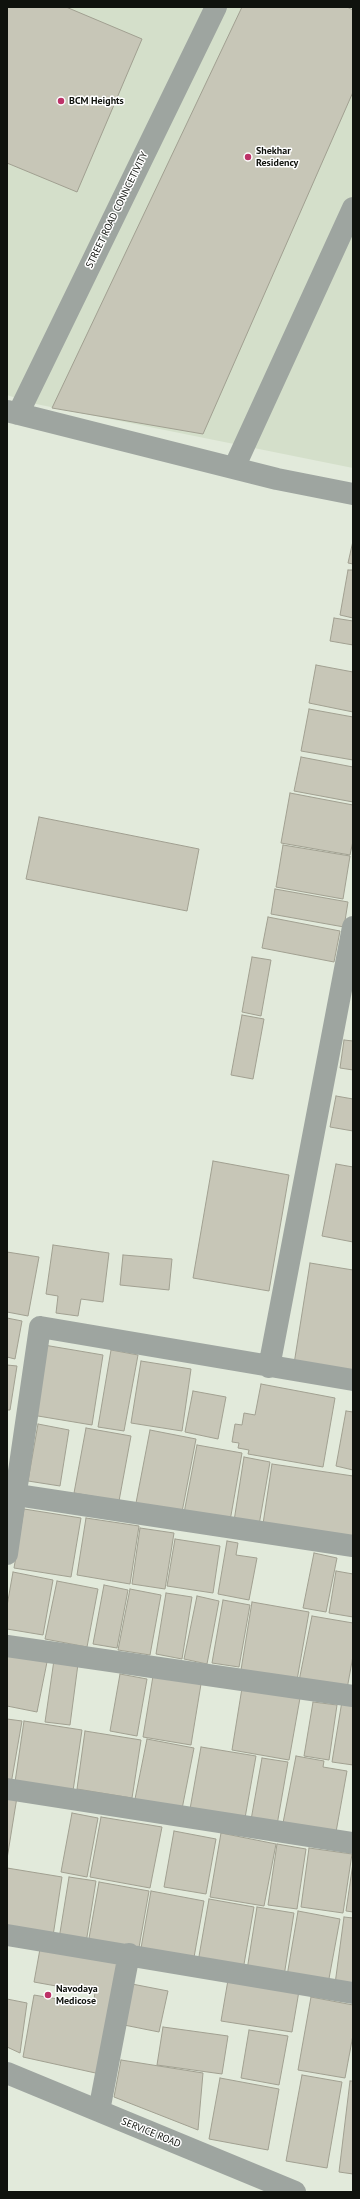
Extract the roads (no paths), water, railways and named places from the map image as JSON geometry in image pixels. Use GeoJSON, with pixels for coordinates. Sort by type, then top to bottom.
{"type":"FeatureCollection","features":[{"type":"Feature","properties":{"kind":"street","name":"STREET ROAD CONNCETIVITY"},"geometry":{"type":"LineString","coordinates":[[13,412],[216,7]]}},
{"type":"Feature","properties":{"kind":"street"},"geometry":{"type":"LineString","coordinates":[[234,468],[353,208]]}},
{"type":"Feature","properties":{"kind":"street"},"geometry":{"type":"LineString","coordinates":[[13,412],[234,468],[353,494]]}},
{"type":"Feature","properties":{"kind":"street"},"geometry":{"type":"LineString","coordinates":[[269,1367],[353,927]]}},
{"type":"Feature","properties":{"kind":"street"},"geometry":{"type":"LineString","coordinates":[[7,1554],[17,1495],[40,1327],[269,1367],[353,1380]]}},
{"type":"Feature","properties":{"kind":"street"},"geometry":{"type":"LineString","coordinates":[[17,1495],[353,1546]]}},
{"type":"Feature","properties":{"kind":"street"},"geometry":{"type":"LineString","coordinates":[[7,1646],[353,1696]]}},
{"type":"Feature","properties":{"kind":"street"},"geometry":{"type":"LineString","coordinates":[[7,1789],[353,1842]]}},
{"type":"Feature","properties":{"kind":"street"},"geometry":{"type":"LineString","coordinates":[[7,1935],[129,1954],[353,1993]]}},
{"type":"Feature","properties":{"kind":"street"},"geometry":{"type":"LineString","coordinates":[[99,2111],[129,1954]]}},
{"type":"Feature","properties":{"kind":"street","name":"SERVICE ROAD"},"geometry":{"type":"LineString","coordinates":[[7,2073],[295,2192]]}},
{"type":"Feature","properties":{"kind":"place","name":"BCM Heights"},"geometry":{"type":"Point","coordinates":[61,101]}},
{"type":"Feature","properties":{"kind":"place","name":"Shekhar Residency"},"geometry":{"type":"Point","coordinates":[248,157]}},
{"type":"Feature","properties":{"kind":"place","name":"Navodaya Medicose"},"geometry":{"type":"Point","coordinates":[48,1995]}}]}
